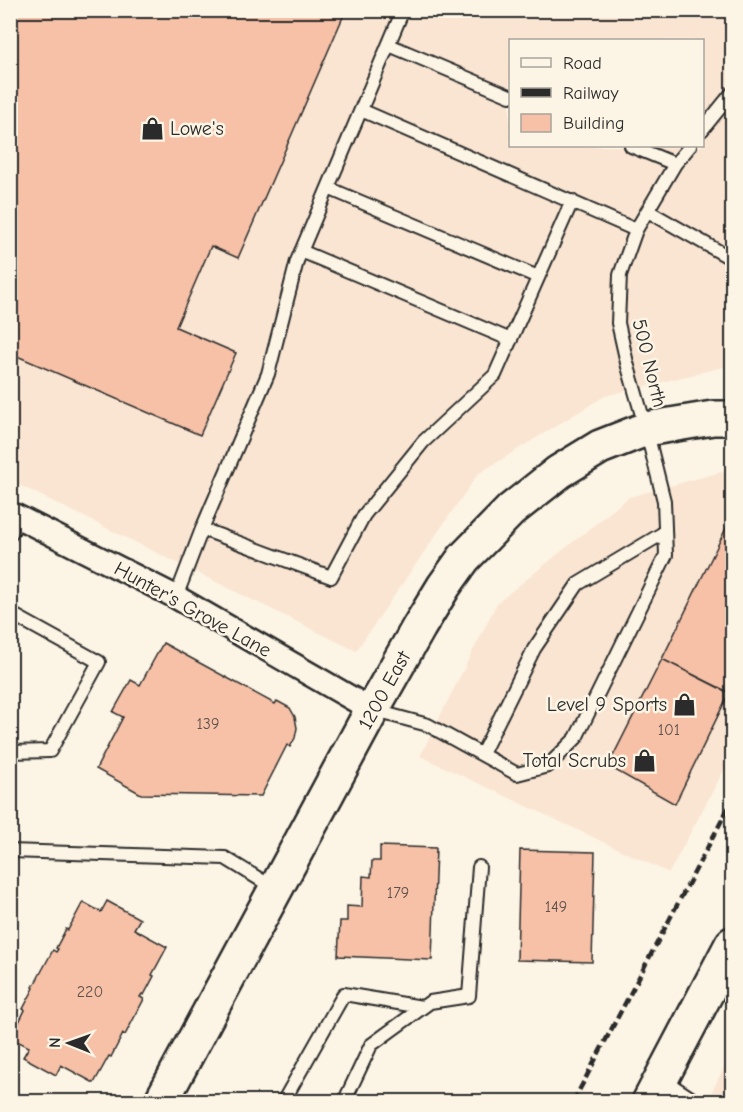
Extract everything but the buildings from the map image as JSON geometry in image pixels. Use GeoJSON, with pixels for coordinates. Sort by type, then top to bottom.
{"type":"FeatureCollection","features":[{"type":"Feature","properties":{"kind":"main road","name":"1200 East"},"geometry":{"type":"LineString","coordinates":[[161,1101],[372,710],[444,586],[465,558],[511,510],[559,472],[600,447],[646,429],[713,418],[732,418]]}},
{"type":"Feature","properties":{"kind":"main road"},"geometry":{"type":"LineString","coordinates":[[655,1090],[732,944]]}},
{"type":"Feature","properties":{"kind":"street","name":"Hunter's Grove Lane"},"geometry":{"type":"LineString","coordinates":[[14,522],[176,597],[372,710]]}},
{"type":"Feature","properties":{"kind":"lane"},"geometry":{"type":"LineString","coordinates":[[176,597],[202,529],[268,374],[297,261],[404,10]]}},
{"type":"Feature","properties":{"kind":"lane"},"geometry":{"type":"LineString","coordinates":[[389,45],[509,96]]}},
{"type":"Feature","properties":{"kind":"lane"},"geometry":{"type":"LineString","coordinates":[[704,128],[732,93]]}},
{"type":"Feature","properties":{"kind":"lane"},"geometry":{"type":"LineString","coordinates":[[361,110],[636,230]]}},
{"type":"Feature","properties":{"kind":"lane"},"geometry":{"type":"LineString","coordinates":[[633,147],[675,164]]}},
{"type":"Feature","properties":{"kind":"lane","name":"500 North"},"geometry":{"type":"LineString","coordinates":[[372,710],[428,725],[517,774],[548,766],[576,738],[666,555],[664,501],[618,322],[620,274],[636,230],[675,164],[689,147]]}},
{"type":"Feature","properties":{"kind":"lane"},"geometry":{"type":"LineString","coordinates":[[328,188],[538,277]]}},
{"type":"Feature","properties":{"kind":"lane"},"geometry":{"type":"LineString","coordinates":[[202,529],[331,576],[364,515],[423,442],[495,375],[572,201]]}},
{"type":"Feature","properties":{"kind":"lane"},"geometry":{"type":"LineString","coordinates":[[648,211],[732,259]]}},
{"type":"Feature","properties":{"kind":"lane"},"geometry":{"type":"LineString","coordinates":[[301,251],[511,340]]}},
{"type":"Feature","properties":{"kind":"lane"},"geometry":{"type":"LineString","coordinates":[[482,754],[534,649],[578,584],[665,532]]}},
{"type":"Feature","properties":{"kind":"lane"},"geometry":{"type":"LineString","coordinates":[[10,613],[99,662],[50,752],[10,753]]}},
{"type":"Feature","properties":{"kind":"lane"},"geometry":{"type":"LineString","coordinates":[[10,852],[225,858],[276,889]]}},
{"type":"Feature","properties":{"kind":"lane"},"geometry":{"type":"LineString","coordinates":[[344,1101],[371,1045],[430,1002],[469,996],[479,867]]}},
{"type":"Feature","properties":{"kind":"lane"},"geometry":{"type":"LineString","coordinates":[[283,1101],[344,994],[422,1007]]}},
{"type":"Feature","properties":{"kind":"lane"},"geometry":{"type":"LineString","coordinates":[[655,1090],[697,1101]]}},
{"type":"Feature","properties":{"kind":"path"},"geometry":{"type":"LineString","coordinates":[[728,1088],[732,1079]]}},
{"type":"Feature","properties":{"kind":"shaded area"},"geometry":{"type":"Polygon","coordinates":[[[10,11],[732,11],[732,365],[605,396],[478,474],[356,651],[11,481],[10,11]]]}},
{"type":"Feature","properties":{"kind":"shaded area"},"geometry":{"type":"Polygon","coordinates":[[[732,469],[732,755],[669,873],[420,756],[497,603],[629,497],[732,469]]]}},
{"type":"Feature","properties":{"kind":"shaded area"},"geometry":{"type":"Polygon","coordinates":[[[732,1052],[732,1101],[707,1101],[732,1052]]]}},
{"type":"Feature","properties":{"kind":"railway"},"geometry":{"type":"LineString","coordinates":[[573,1102],[732,801]]}},
{"type":"Feature","properties":{"kind":"place","name":"Lowe's"},"geometry":{"type":"Point","coordinates":[152,128]}},
{"type":"Feature","properties":{"kind":"place","name":"Level 9 Sports"},"geometry":{"type":"Point","coordinates":[685,704]}},
{"type":"Feature","properties":{"kind":"place","name":"Total Scrubs"},"geometry":{"type":"Point","coordinates":[644,760]}}]}
